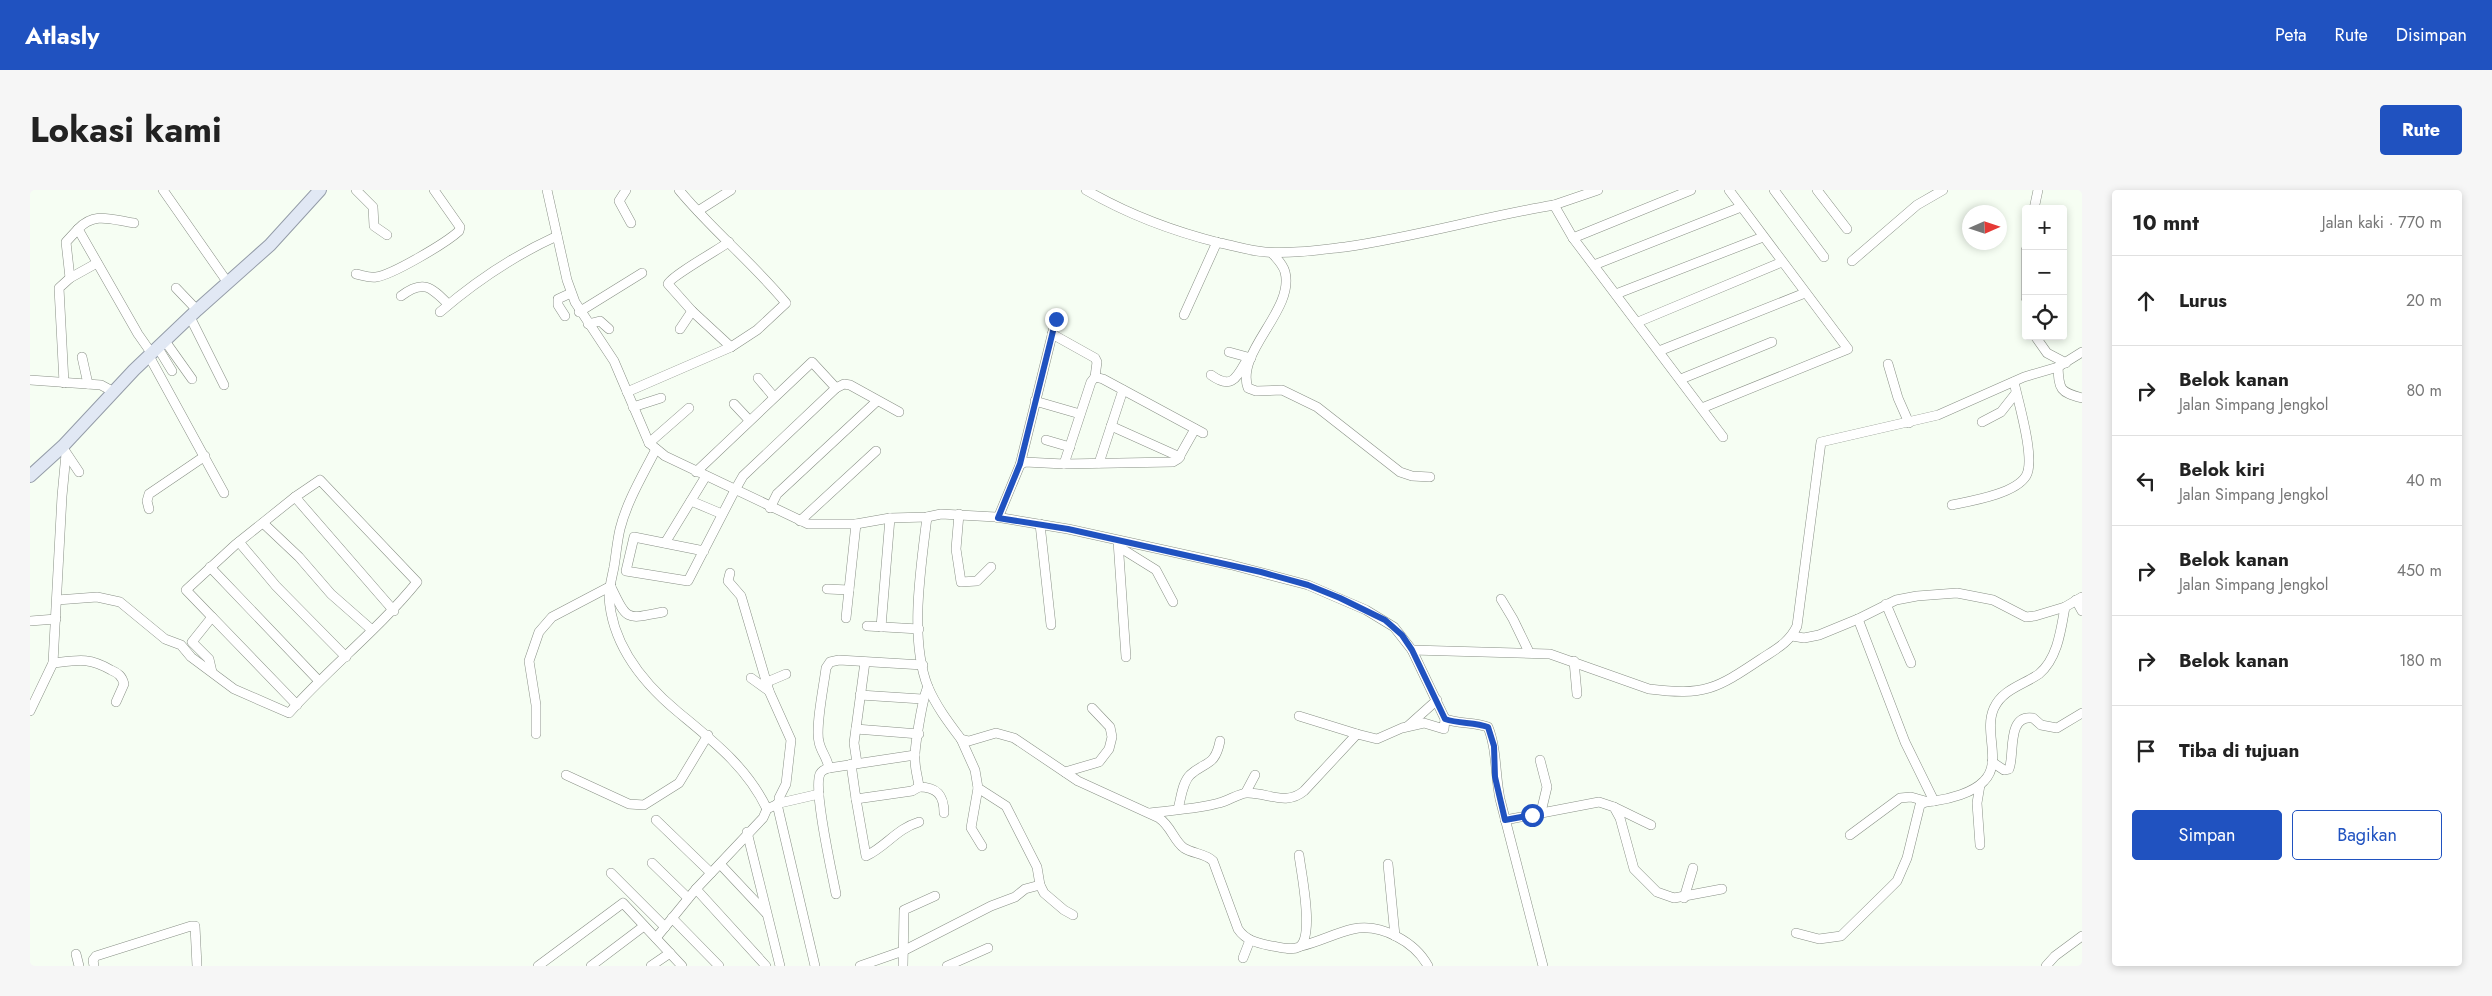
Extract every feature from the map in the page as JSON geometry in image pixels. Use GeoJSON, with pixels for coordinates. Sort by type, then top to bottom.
{"type":"FeatureCollection","features":[{"type":"Feature","properties":{"kind":"main road"},"geometry":{"type":"LineString","coordinates":[[30,476],[65,450],[114,392],[193,313],[270,245],[315,192]]}},
{"type":"Feature","properties":{"kind":"street"},"geometry":{"type":"LineString","coordinates":[[163,190],[228,283]]}},
{"type":"Feature","properties":{"kind":"street"},"geometry":{"type":"LineString","coordinates":[[356,190],[373,207],[374,226],[387,235]]}},
{"type":"Feature","properties":{"kind":"street"},"geometry":{"type":"LineString","coordinates":[[356,274],[374,277],[384,274],[421,255],[459,231],[460,227],[457,220],[434,190]]}},
{"type":"Feature","properties":{"kind":"street"},"geometry":{"type":"LineString","coordinates":[[547,190],[571,293],[579,312],[614,361],[652,446],[696,472],[800,521],[820,525],[856,524],[890,518],[928,517],[941,514],[998,518],[1040,524],[1118,544],[1242,567],[1308,585],[1385,620],[1398,631],[1412,650],[1445,719],[1444,729],[1424,724],[1408,726],[1377,739],[1298,716]]}},
{"type":"Feature","properties":{"kind":"street"},"geometry":{"type":"LineString","coordinates":[[626,190],[619,199],[630,223]]}},
{"type":"Feature","properties":{"kind":"street"},"geometry":{"type":"LineString","coordinates":[[627,392],[731,347],[757,330],[786,304],[766,278],[679,190]]}},
{"type":"Feature","properties":{"kind":"street"},"geometry":{"type":"LineString","coordinates":[[1086,190],[1118,208],[1147,221],[1216,242],[1253,251],[1272,253],[1322,250],[1389,240],[1554,205],[1598,190]]}},
{"type":"Feature","properties":{"kind":"street"},"geometry":{"type":"LineString","coordinates":[[1573,238],[1691,190]]}},
{"type":"Feature","properties":{"kind":"street"},"geometry":{"type":"LineString","coordinates":[[1702,408],[1848,349],[1729,190]]}},
{"type":"Feature","properties":{"kind":"street"},"geometry":{"type":"LineString","coordinates":[[1774,190],[1824,257]]}},
{"type":"Feature","properties":{"kind":"street"},"geometry":{"type":"LineString","coordinates":[[1817,190],[1848,229]]}},
{"type":"Feature","properties":{"kind":"street"},"geometry":{"type":"LineString","coordinates":[[1852,261],[1917,205],[1943,190]]}},
{"type":"Feature","properties":{"kind":"street"},"geometry":{"type":"LineString","coordinates":[[2035,205],[2038,190]]}},
{"type":"Feature","properties":{"kind":"street"},"geometry":{"type":"LineString","coordinates":[[698,211],[727,191]]}},
{"type":"Feature","properties":{"kind":"street"},"geometry":{"type":"LineString","coordinates":[[1554,205],[1573,238],[1723,437]]}},
{"type":"Feature","properties":{"kind":"street"},"geometry":{"type":"LineString","coordinates":[[1594,265],[1741,207]]}},
{"type":"Feature","properties":{"kind":"street"},"geometry":{"type":"LineString","coordinates":[[70,278],[66,242],[88,220],[96,217],[134,223]]}},
{"type":"Feature","properties":{"kind":"street"},"geometry":{"type":"LineString","coordinates":[[78,229],[138,334],[192,379]]}},
{"type":"Feature","properties":{"kind":"street"},"geometry":{"type":"LineString","coordinates":[[440,312],[492,270],[523,252],[557,236]]}},
{"type":"Feature","properties":{"kind":"street"},"geometry":{"type":"LineString","coordinates":[[1616,294],[1763,237]]}},
{"type":"Feature","properties":{"kind":"street"},"geometry":{"type":"LineString","coordinates":[[729,242],[669,280],[669,286],[692,311],[731,347]]}},
{"type":"Feature","properties":{"kind":"street"},"geometry":{"type":"LineString","coordinates":[[1184,315],[1216,242]]}},
{"type":"Feature","properties":{"kind":"street"},"geometry":{"type":"LineString","coordinates":[[1211,375],[1222,382],[1229,383],[1235,378],[1250,358],[1285,290],[1285,273],[1272,253]]}},
{"type":"Feature","properties":{"kind":"street"},"geometry":{"type":"LineString","coordinates":[[1638,322],[1782,262]]}},
{"type":"Feature","properties":{"kind":"street"},"geometry":{"type":"LineString","coordinates":[[64,383],[58,291],[61,285],[70,278],[96,263]]}},
{"type":"Feature","properties":{"kind":"street"},"geometry":{"type":"LineString","coordinates":[[579,312],[642,273]]}},
{"type":"Feature","properties":{"kind":"street"},"geometry":{"type":"LineString","coordinates":[[401,296],[412,288],[423,286],[435,292],[448,304]]}},
{"type":"Feature","properties":{"kind":"street"},"geometry":{"type":"LineString","coordinates":[[176,288],[193,313],[224,385]]}},
{"type":"Feature","properties":{"kind":"street"},"geometry":{"type":"LineString","coordinates":[[565,316],[558,304],[558,299],[571,293]]}},
{"type":"Feature","properties":{"kind":"street"},"geometry":{"type":"LineString","coordinates":[[1660,351],[1805,293]]}},
{"type":"Feature","properties":{"kind":"street"},"geometry":{"type":"LineString","coordinates":[[680,329],[692,311]]}},
{"type":"Feature","properties":{"kind":"street"},"geometry":{"type":"LineString","coordinates":[[998,518],[1020,464],[1056,319]]}},
{"type":"Feature","properties":{"kind":"street"},"geometry":{"type":"LineString","coordinates":[[588,324],[600,321],[609,329]]}},
{"type":"Feature","properties":{"kind":"street"},"geometry":{"type":"LineString","coordinates":[[1052,334],[1095,358],[1097,362],[1095,377],[1090,382],[1064,464]]}},
{"type":"Feature","properties":{"kind":"street"},"geometry":{"type":"LineString","coordinates":[[2038,340],[2047,353],[2062,365]]}},
{"type":"Feature","properties":{"kind":"street"},"geometry":{"type":"LineString","coordinates":[[1681,379],[1772,342]]}},
{"type":"Feature","properties":{"kind":"street"},"geometry":{"type":"LineString","coordinates":[[156,350],[172,371]]}},
{"type":"Feature","properties":{"kind":"street"},"geometry":{"type":"LineString","coordinates":[[156,350],[224,493]]}},
{"type":"Feature","properties":{"kind":"street"},"geometry":{"type":"LineString","coordinates":[[1229,352],[1250,358]]}},
{"type":"Feature","properties":{"kind":"street"},"geometry":{"type":"LineString","coordinates":[[1412,650],[1550,654],[1650,689],[1692,692],[1731,680],[1784,644],[1792,636],[1797,626],[1821,442],[1909,423],[1964,405],[2014,382],[2062,365],[2082,352]]}},
{"type":"Feature","properties":{"kind":"street"},"geometry":{"type":"LineString","coordinates":[[82,357],[88,384]]}},
{"type":"Feature","properties":{"kind":"street"},"geometry":{"type":"LineString","coordinates":[[1250,358],[1247,376],[1249,389],[1256,392],[1282,390],[1290,393],[1326,413],[1400,472],[1412,476],[1430,477]]}},
{"type":"Feature","properties":{"kind":"street"},"geometry":{"type":"LineString","coordinates":[[696,472],[812,362],[836,388]]}},
{"type":"Feature","properties":{"kind":"street"},"geometry":{"type":"LineString","coordinates":[[1888,364],[1898,398],[1909,423]]}},
{"type":"Feature","properties":{"kind":"street"},"geometry":{"type":"LineString","coordinates":[[2062,365],[2060,385],[2063,391],[2066,394],[2082,398]]}},
{"type":"Feature","properties":{"kind":"street"},"geometry":{"type":"LineString","coordinates":[[1020,464],[1025,462],[1064,464],[1175,461],[1199,431],[1124,390],[1095,377]]}},
{"type":"Feature","properties":{"kind":"street"},"geometry":{"type":"LineString","coordinates":[[758,378],[774,397]]}},
{"type":"Feature","properties":{"kind":"street"},"geometry":{"type":"LineString","coordinates":[[30,380],[101,385],[114,392]]}},
{"type":"Feature","properties":{"kind":"street"},"geometry":{"type":"LineString","coordinates":[[1952,505],[2006,490],[2018,484],[2026,476],[2029,466],[2028,452],[2014,382]]}},
{"type":"Feature","properties":{"kind":"street"},"geometry":{"type":"LineString","coordinates":[[704,551],[634,537],[626,571],[688,581],[704,551],[722,514],[743,476],[836,388],[844,384],[850,385],[899,412]]}},
{"type":"Feature","properties":{"kind":"street"},"geometry":{"type":"LineString","coordinates":[[1099,463],[1124,390]]}},
{"type":"Feature","properties":{"kind":"street"},"geometry":{"type":"LineString","coordinates":[[1982,422],[2001,412],[2016,393]]}},
{"type":"Feature","properties":{"kind":"street"},"geometry":{"type":"LineString","coordinates":[[633,407],[661,398]]}},
{"type":"Feature","properties":{"kind":"street"},"geometry":{"type":"LineString","coordinates":[[770,508],[777,494],[877,401]]}},
{"type":"Feature","properties":{"kind":"street"},"geometry":{"type":"LineString","coordinates":[[1035,401],[1080,414]]}},
{"type":"Feature","properties":{"kind":"street"},"geometry":{"type":"LineString","coordinates":[[734,404],[749,420]]}},
{"type":"Feature","properties":{"kind":"street"},"geometry":{"type":"LineString","coordinates":[[689,408],[652,446],[620,528],[609,597],[614,620],[633,666],[650,687],[708,735],[746,773],[756,786],[767,809]]}},
{"type":"Feature","properties":{"kind":"street"},"geometry":{"type":"LineString","coordinates":[[1111,426],[1180,457]]}},
{"type":"Feature","properties":{"kind":"street"},"geometry":{"type":"LineString","coordinates":[[1046,440],[1070,447]]}},
{"type":"Feature","properties":{"kind":"street"},"geometry":{"type":"LineString","coordinates":[[65,450],[79,472]]}},
{"type":"Feature","properties":{"kind":"street"},"geometry":{"type":"LineString","coordinates":[[30,711],[53,662],[65,450]]}},
{"type":"Feature","properties":{"kind":"street"},"geometry":{"type":"LineString","coordinates":[[800,521],[876,451]]}},
{"type":"Feature","properties":{"kind":"street"},"geometry":{"type":"LineString","coordinates":[[149,508],[147,500],[149,494],[205,456]]}},
{"type":"Feature","properties":{"kind":"street"},"geometry":{"type":"LineString","coordinates":[[665,543],[706,476]]}},
{"type":"Feature","properties":{"kind":"street"},"geometry":{"type":"LineString","coordinates":[[56,600],[97,597],[120,602],[165,639],[181,645],[191,657],[234,689],[289,713],[297,704],[318,680],[346,657],[372,630],[394,611],[417,582],[320,480],[295,497],[239,542],[210,566],[186,590],[297,704]]}},
{"type":"Feature","properties":{"kind":"street"},"geometry":{"type":"LineString","coordinates":[[295,497],[394,611]]}},
{"type":"Feature","properties":{"kind":"street"},"geometry":{"type":"LineString","coordinates":[[691,501],[722,514]]}},
{"type":"Feature","properties":{"kind":"street"},"geometry":{"type":"LineString","coordinates":[[959,514],[956,549],[961,582],[977,581],[991,567]]}},
{"type":"Feature","properties":{"kind":"street"},"geometry":{"type":"LineString","coordinates":[[928,517],[919,588],[919,628],[923,665],[928,687],[940,710],[961,739],[974,770],[978,788],[972,828],[982,846]]}},
{"type":"Feature","properties":{"kind":"street"},"geometry":{"type":"LineString","coordinates":[[881,627],[890,518]]}},
{"type":"Feature","properties":{"kind":"street"},"geometry":{"type":"LineString","coordinates":[[263,523],[299,557],[331,594],[372,630]]}},
{"type":"Feature","properties":{"kind":"street"},"geometry":{"type":"LineString","coordinates":[[846,618],[856,524]]}},
{"type":"Feature","properties":{"kind":"street"},"geometry":{"type":"LineString","coordinates":[[1040,524],[1050,624]]}},
{"type":"Feature","properties":{"kind":"street"},"geometry":{"type":"LineString","coordinates":[[239,542],[276,586],[346,657]]}},
{"type":"Feature","properties":{"kind":"street"},"geometry":{"type":"LineString","coordinates":[[1118,544],[1156,570],[1173,602]]}},
{"type":"Feature","properties":{"kind":"street"},"geometry":{"type":"LineString","coordinates":[[1118,544],[1126,658]]}},
{"type":"Feature","properties":{"kind":"street"},"geometry":{"type":"LineString","coordinates":[[210,566],[318,680]]}},
{"type":"Feature","properties":{"kind":"street"},"geometry":{"type":"LineString","coordinates":[[730,573],[728,581],[741,596],[768,687],[791,740],[789,769],[786,784],[779,798],[779,804],[816,966]]}},
{"type":"Feature","properties":{"kind":"street"},"geometry":{"type":"LineString","coordinates":[[610,586],[623,612],[633,618],[663,612]]}},
{"type":"Feature","properties":{"kind":"street"},"geometry":{"type":"LineString","coordinates":[[536,734],[536,705],[529,661],[539,632],[552,617],[610,586]]}},
{"type":"Feature","properties":{"kind":"street"},"geometry":{"type":"LineString","coordinates":[[828,589],[849,590]]}},
{"type":"Feature","properties":{"kind":"street"},"geometry":{"type":"LineString","coordinates":[[1792,636],[1812,637],[1858,619],[1886,604],[1907,597],[1957,593],[1993,600],[2026,616],[2035,616],[2065,607],[2079,598],[2082,611]]}},
{"type":"Feature","properties":{"kind":"street"},"geometry":{"type":"LineString","coordinates":[[1501,599],[1529,652]]}},
{"type":"Feature","properties":{"kind":"street"},"geometry":{"type":"LineString","coordinates":[[1886,604],[1911,663]]}},
{"type":"Feature","properties":{"kind":"street"},"geometry":{"type":"LineString","coordinates":[[1796,933],[1819,939],[1835,938],[1847,932],[1897,880],[1903,869],[1920,804],[1964,793],[1980,785],[1989,775],[1992,762],[1989,727],[1994,707],[1999,699],[2010,690],[2038,674],[2045,667],[2056,647],[2065,607]]}},
{"type":"Feature","properties":{"kind":"street"},"geometry":{"type":"LineString","coordinates":[[212,617],[192,642],[209,660],[212,672]]}},
{"type":"Feature","properties":{"kind":"street"},"geometry":{"type":"LineString","coordinates":[[30,621],[56,618]]}},
{"type":"Feature","properties":{"kind":"street"},"geometry":{"type":"LineString","coordinates":[[1858,619],[1905,742],[1930,801]]}},
{"type":"Feature","properties":{"kind":"street"},"geometry":{"type":"LineString","coordinates":[[867,626],[919,628]]}},
{"type":"Feature","properties":{"kind":"street"},"geometry":{"type":"LineString","coordinates":[[53,662],[91,660],[118,674],[124,684],[116,702]]}},
{"type":"Feature","properties":{"kind":"street"},"geometry":{"type":"LineString","coordinates":[[829,768],[827,757],[819,742],[826,668],[830,662],[839,660],[923,665]]}},
{"type":"Feature","properties":{"kind":"street"},"geometry":{"type":"LineString","coordinates":[[1574,661],[1576,694]]}},
{"type":"Feature","properties":{"kind":"street"},"geometry":{"type":"LineString","coordinates":[[865,662],[854,743],[854,764],[856,799],[866,856],[884,846],[903,828],[919,822]]}},
{"type":"Feature","properties":{"kind":"street"},"geometry":{"type":"LineString","coordinates":[[768,687],[786,674]]}},
{"type":"Feature","properties":{"kind":"street"},"geometry":{"type":"LineString","coordinates":[[751,678],[768,687]]}},
{"type":"Feature","properties":{"kind":"street"},"geometry":{"type":"LineString","coordinates":[[919,787],[915,755],[922,699],[928,687]]}},
{"type":"Feature","properties":{"kind":"street"},"geometry":{"type":"LineString","coordinates":[[860,695],[922,699]]}},
{"type":"Feature","properties":{"kind":"street"},"geometry":{"type":"LineString","coordinates":[[1408,726],[1437,700]]}},
{"type":"Feature","properties":{"kind":"street"},"geometry":{"type":"LineString","coordinates":[[1065,772],[1099,762],[1109,749],[1112,737],[1110,727],[1092,708]]}},
{"type":"Feature","properties":{"kind":"street"},"geometry":{"type":"LineString","coordinates":[[1992,762],[2004,770],[2009,769],[2015,730],[2027,718],[2033,718],[2041,725],[2057,728],[2082,713]]}},
{"type":"Feature","properties":{"kind":"street"},"geometry":{"type":"LineString","coordinates":[[1445,719],[1456,723],[1478,723],[1488,727],[1494,746],[1495,777],[1542,966]]}},
{"type":"Feature","properties":{"kind":"street"},"geometry":{"type":"LineString","coordinates":[[856,729],[919,734]]}},
{"type":"Feature","properties":{"kind":"street"},"geometry":{"type":"LineString","coordinates":[[961,739],[969,741],[996,733],[1006,735],[1048,758],[1087,786],[1150,813],[1167,824],[1183,847],[1213,861],[1234,921],[1242,934],[1250,940],[1286,948],[1301,946],[1359,928],[1376,930],[1395,936],[1416,948],[1428,966]]}},
{"type":"Feature","properties":{"kind":"street"},"geometry":{"type":"LineString","coordinates":[[1150,813],[1224,802],[1246,792],[1286,799],[1299,795],[1357,734]]}},
{"type":"Feature","properties":{"kind":"street"},"geometry":{"type":"LineString","coordinates":[[566,775],[629,804],[636,806],[644,805],[679,783],[708,735]]}},
{"type":"Feature","properties":{"kind":"street"},"geometry":{"type":"LineString","coordinates":[[1178,809],[1188,777],[1213,761],[1217,756],[1220,742]]}},
{"type":"Feature","properties":{"kind":"street"},"geometry":{"type":"LineString","coordinates":[[836,894],[819,794],[819,776],[821,772],[829,768],[915,755]]}},
{"type":"Feature","properties":{"kind":"street"},"geometry":{"type":"LineString","coordinates":[[1540,760],[1547,787],[1541,812]]}},
{"type":"Feature","properties":{"kind":"street"},"geometry":{"type":"LineString","coordinates":[[1246,792],[1256,775]]}},
{"type":"Feature","properties":{"kind":"street"},"geometry":{"type":"LineString","coordinates":[[1980,785],[1978,803],[1980,845]]}},
{"type":"Feature","properties":{"kind":"street"},"geometry":{"type":"LineString","coordinates":[[856,799],[912,791],[919,787],[935,789],[940,794],[944,812]]}},
{"type":"Feature","properties":{"kind":"street"},"geometry":{"type":"LineString","coordinates":[[978,788],[1002,803],[1010,812],[1037,867],[1040,885],[1044,893],[1073,915]]}},
{"type":"Feature","properties":{"kind":"street"},"geometry":{"type":"LineString","coordinates":[[656,938],[688,898],[762,818],[767,809],[819,794]]}},
{"type":"Feature","properties":{"kind":"street"},"geometry":{"type":"LineString","coordinates":[[1850,835],[1897,799],[1911,797],[1930,801]]}},
{"type":"Feature","properties":{"kind":"street"},"geometry":{"type":"LineString","coordinates":[[1505,820],[1599,802],[1614,807],[1650,825]]}},
{"type":"Feature","properties":{"kind":"street"},"geometry":{"type":"LineString","coordinates":[[1614,807],[1620,818],[1632,864],[1640,878],[1662,895],[1684,898],[1722,889]]}},
{"type":"Feature","properties":{"kind":"street"},"geometry":{"type":"LineString","coordinates":[[656,820],[712,873]]}},
{"type":"Feature","properties":{"kind":"street"},"geometry":{"type":"LineString","coordinates":[[748,832],[780,966]]}},
{"type":"Feature","properties":{"kind":"street"},"geometry":{"type":"LineString","coordinates":[[1299,855],[1306,922],[1305,936],[1301,946]]}},
{"type":"Feature","properties":{"kind":"street"},"geometry":{"type":"LineString","coordinates":[[652,863],[688,898]]}},
{"type":"Feature","properties":{"kind":"street"},"geometry":{"type":"LineString","coordinates":[[720,864],[767,915]]}},
{"type":"Feature","properties":{"kind":"street"},"geometry":{"type":"LineString","coordinates":[[1388,864],[1395,936]]}},
{"type":"Feature","properties":{"kind":"street"},"geometry":{"type":"LineString","coordinates":[[1684,898],[1693,868]]}},
{"type":"Feature","properties":{"kind":"street"},"geometry":{"type":"LineString","coordinates":[[611,873],[665,927]]}},
{"type":"Feature","properties":{"kind":"street"},"geometry":{"type":"LineString","coordinates":[[864,965],[902,951],[991,906],[1016,897],[1025,889],[1040,885]]}},
{"type":"Feature","properties":{"kind":"street"},"geometry":{"type":"LineString","coordinates":[[696,890],[766,966]]}},
{"type":"Feature","properties":{"kind":"street"},"geometry":{"type":"LineString","coordinates":[[903,966],[904,909],[935,896]]}},
{"type":"Feature","properties":{"kind":"street"},"geometry":{"type":"LineString","coordinates":[[538,966],[623,903],[682,966]]}},
{"type":"Feature","properties":{"kind":"street"},"geometry":{"type":"LineString","coordinates":[[672,918],[719,966]]}},
{"type":"Feature","properties":{"kind":"street"},"geometry":{"type":"LineString","coordinates":[[94,966],[93,960],[96,956],[191,926],[195,926],[196,933],[196,965]]}},
{"type":"Feature","properties":{"kind":"street"},"geometry":{"type":"LineString","coordinates":[[591,966],[644,926]]}},
{"type":"Feature","properties":{"kind":"street"},"geometry":{"type":"LineString","coordinates":[[2046,966],[2054,956],[2082,936]]}},
{"type":"Feature","properties":{"kind":"street"},"geometry":{"type":"LineString","coordinates":[[1243,958],[1250,940]]}},
{"type":"Feature","properties":{"kind":"street"},"geometry":{"type":"LineString","coordinates":[[947,966],[988,948]]}},
{"type":"Feature","properties":{"kind":"street"},"geometry":{"type":"LineString","coordinates":[[651,966],[670,953]]}},
{"type":"Feature","properties":{"kind":"street"},"geometry":{"type":"LineString","coordinates":[[76,954],[79,966]]}},
{"type":"Feature","properties":{"kind":"route"},"geometry":{"type":"LineString","coordinates":[[1056,319],[1020,464],[998,518],[1068,529],[1287,578],[1340,598],[1385,620],[1402,635],[1412,650],[1445,719],[1456,723],[1478,723],[1488,727],[1494,746],[1495,777],[1505,820],[1532,815]]}}]}
